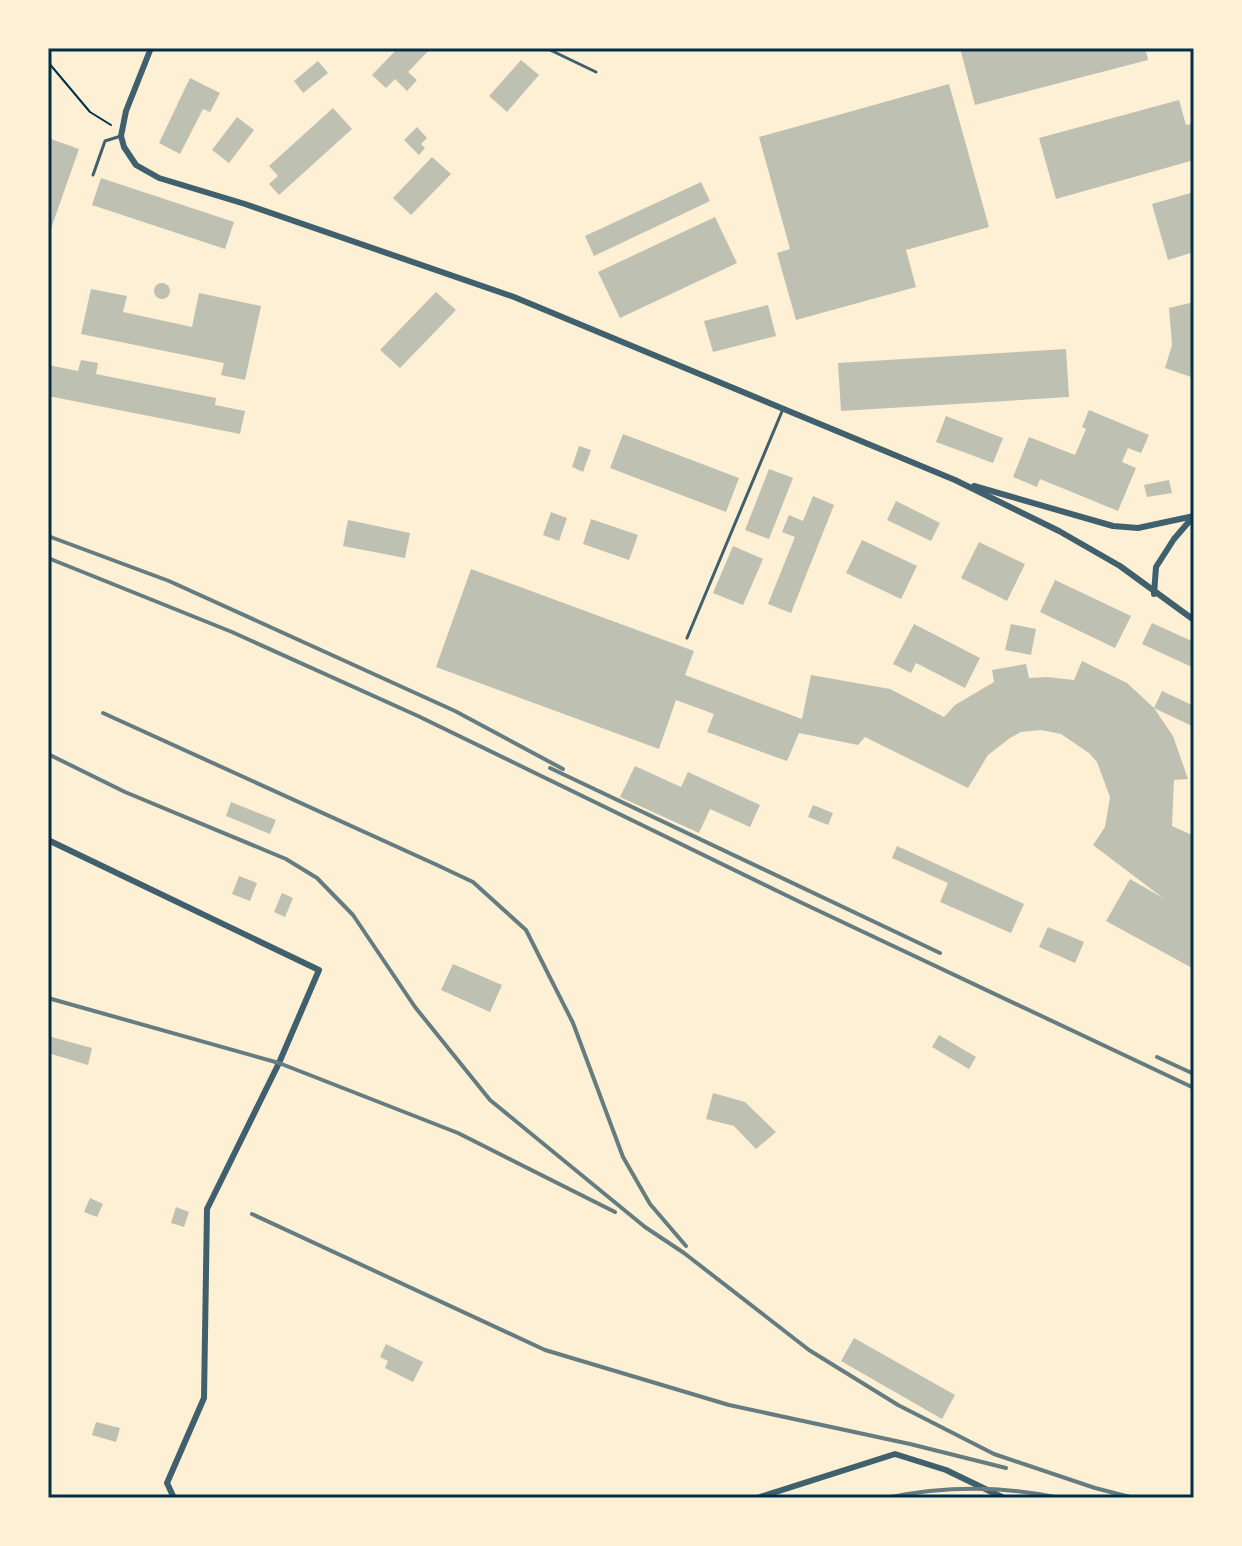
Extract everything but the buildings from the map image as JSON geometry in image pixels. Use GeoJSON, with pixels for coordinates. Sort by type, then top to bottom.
{"type":"FeatureCollection","features":[{"type":"Feature","properties":{"kind":"street"},"geometry":{"type":"LineString","coordinates":[[151,48],[121,132],[124,147],[136,165],[159,178],[245,204],[514,297],[955,480],[1120,566],[1154,594],[1194,620]]}},
{"type":"Feature","properties":{"kind":"street"},"geometry":{"type":"LineString","coordinates":[[955,480],[1113,526],[1138,528],[1194,516]]}},
{"type":"Feature","properties":{"kind":"street"},"geometry":{"type":"LineString","coordinates":[[1154,594],[1156,567],[1194,516]]}},
{"type":"Feature","properties":{"kind":"street"},"geometry":{"type":"LineString","coordinates":[[48,840],[319,970],[279,1063],[207,1209],[204,1398],[167,1483],[174,1498]]}},
{"type":"Feature","properties":{"kind":"street"},"geometry":{"type":"LineString","coordinates":[[757,1498],[895,1454],[946,1470],[1004,1498]]}},
{"type":"Feature","properties":{"kind":"lane"},"geometry":{"type":"LineString","coordinates":[[546,48],[596,72]]}},
{"type":"Feature","properties":{"kind":"lane"},"geometry":{"type":"LineString","coordinates":[[93,175],[105,141],[121,132]]}},
{"type":"Feature","properties":{"kind":"lane"},"geometry":{"type":"LineString","coordinates":[[687,638],[783,409]]}},
{"type":"Feature","properties":{"kind":"path"},"geometry":{"type":"LineString","coordinates":[[48,62],[90,112],[121,132]]}},
{"type":"Feature","properties":{"kind":"railway"},"geometry":{"type":"LineString","coordinates":[[48,536],[169,581],[455,711],[563,769]]}},
{"type":"Feature","properties":{"kind":"railway"},"geometry":{"type":"LineString","coordinates":[[48,558],[232,632],[418,716],[800,902],[1194,1088]]}},
{"type":"Feature","properties":{"kind":"railway"},"geometry":{"type":"LineString","coordinates":[[103,713],[473,882],[526,930],[573,1023],[623,1157],[650,1204],[686,1246]]}},
{"type":"Feature","properties":{"kind":"railway"},"geometry":{"type":"LineString","coordinates":[[48,754],[125,792],[286,859],[317,878],[353,915],[415,1007],[490,1100],[645,1227],[684,1253],[809,1350],[898,1405],[994,1454],[1134,1498]]}},
{"type":"Feature","properties":{"kind":"railway"},"geometry":{"type":"LineString","coordinates":[[550,768],[940,953]]}},
{"type":"Feature","properties":{"kind":"railway"},"geometry":{"type":"LineString","coordinates":[[48,998],[279,1063],[458,1133],[615,1212]]}},
{"type":"Feature","properties":{"kind":"railway"},"geometry":{"type":"LineString","coordinates":[[1157,1057],[1194,1074]]}},
{"type":"Feature","properties":{"kind":"railway"},"geometry":{"type":"LineString","coordinates":[[252,1214],[545,1350],[729,1405],[1006,1468]]}},
{"type":"Feature","properties":{"kind":"railway"},"geometry":{"type":"LineString","coordinates":[[886,1498],[929,1491],[973,1489],[1017,1491],[1060,1498]]}},
{"type":"Feature","properties":{"kind":"railway"},"geometry":{"type":"LineString","coordinates":[[48,1495],[52,1498]]}}]}
